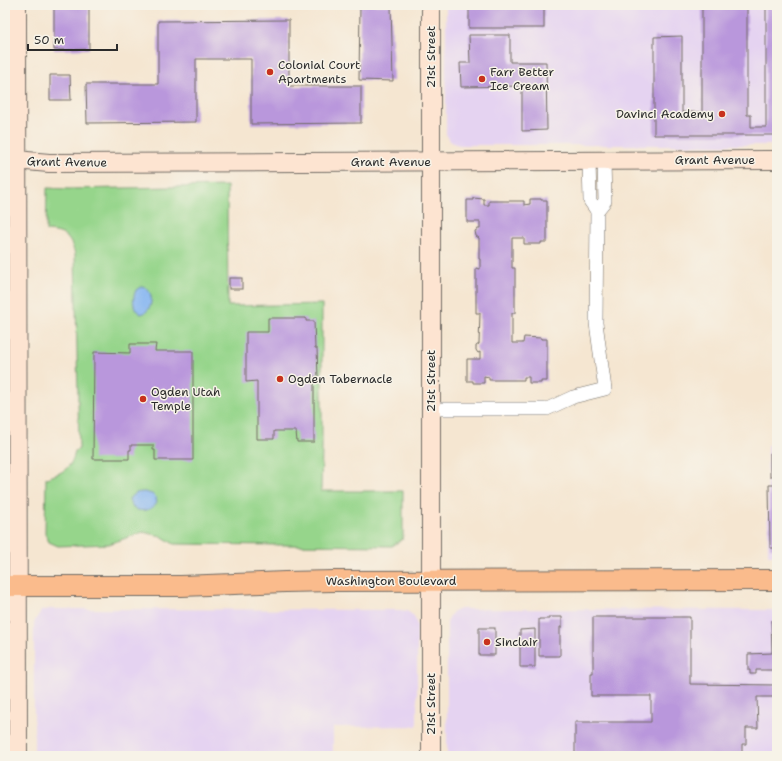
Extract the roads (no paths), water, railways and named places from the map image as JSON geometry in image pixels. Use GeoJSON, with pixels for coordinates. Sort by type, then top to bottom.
{"type":"FeatureCollection","features":[{"type":"Feature","properties":{"kind":"main road","name":"Washington Boulevard"},"geometry":{"type":"LineString","coordinates":[[11,586],[173,586],[285,582],[777,580]]}},
{"type":"Feature","properties":{"kind":"street"},"geometry":{"type":"LineString","coordinates":[[17,5],[11,160],[11,586],[18,756]]}},
{"type":"Feature","properties":{"kind":"street","name":"21st Street"},"geometry":{"type":"LineString","coordinates":[[431,5],[431,756]]}},
{"type":"Feature","properties":{"kind":"street","name":"Grant Avenue"},"geometry":{"type":"LineString","coordinates":[[11,160],[43,163],[777,160]]}},
{"type":"Feature","properties":{"kind":"street"},"geometry":{"type":"LineString","coordinates":[[431,409],[547,409],[573,397],[605,389],[596,323],[597,211],[605,201],[597,161]]}},
{"type":"Feature","properties":{"kind":"water"},"geometry":{"type":"Polygon","coordinates":[[[142,286],[149,291],[151,300],[148,309],[141,314],[134,307],[133,300],[136,290],[142,286]]]}},
{"type":"Feature","properties":{"kind":"water"},"geometry":{"type":"Polygon","coordinates":[[[145,492],[152,494],[156,498],[157,503],[150,509],[137,510],[131,505],[129,500],[136,493],[145,492]]]}},
{"type":"Feature","properties":{"kind":"place","name":"Colonial Court Apartments"},"geometry":{"type":"Point","coordinates":[270,72]}},
{"type":"Feature","properties":{"kind":"place","name":"Farr Better Ice Cream"},"geometry":{"type":"Point","coordinates":[482,79]}},
{"type":"Feature","properties":{"kind":"place","name":"Davinci Academy"},"geometry":{"type":"Point","coordinates":[722,114]}},
{"type":"Feature","properties":{"kind":"place","name":"Ogden Tabernacle"},"geometry":{"type":"Point","coordinates":[280,379]}},
{"type":"Feature","properties":{"kind":"place","name":"Ogden Utah Temple"},"geometry":{"type":"Point","coordinates":[143,399]}},
{"type":"Feature","properties":{"kind":"place","name":"Sinclair"},"geometry":{"type":"Point","coordinates":[487,642]}}]}
